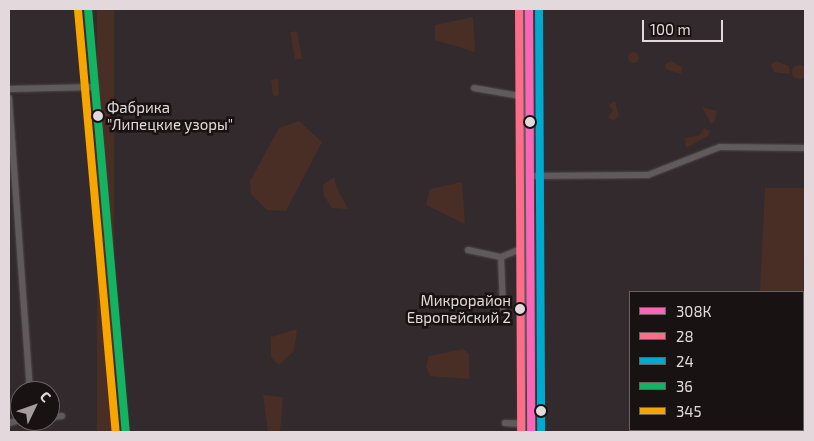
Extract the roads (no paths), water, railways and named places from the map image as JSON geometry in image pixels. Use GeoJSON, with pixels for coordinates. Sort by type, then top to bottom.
{"type":"FeatureCollection","features":[{"type":"Feature","properties":{"kind":"street"},"geometry":{"type":"LineString","coordinates":[[88,9],[126,432]]}},
{"type":"Feature","properties":{"kind":"street"},"geometry":{"type":"LineString","coordinates":[[522,9],[520,96],[522,432]]}},
{"type":"Feature","properties":{"kind":"street"},"geometry":{"type":"LineString","coordinates":[[529,9],[531,432]]}},
{"type":"Feature","properties":{"kind":"street"},"geometry":{"type":"LineString","coordinates":[[9,89],[96,87]]}},
{"type":"Feature","properties":{"kind":"street"},"geometry":{"type":"LineString","coordinates":[[474,88],[520,96]]}},
{"type":"Feature","properties":{"kind":"street"},"geometry":{"type":"LineString","coordinates":[[9,98],[9,157],[29,381]]}},
{"type":"Feature","properties":{"kind":"street"},"geometry":{"type":"LineString","coordinates":[[529,176],[648,175],[720,147],[805,148]]}},
{"type":"Feature","properties":{"kind":"street"},"geometry":{"type":"LineString","coordinates":[[468,250],[501,256],[521,249]]}},
{"type":"Feature","properties":{"kind":"street"},"geometry":{"type":"LineString","coordinates":[[501,256],[503,309]]}},
{"type":"Feature","properties":{"kind":"street"},"geometry":{"type":"LineString","coordinates":[[505,423],[522,424]]}},
{"type":"Feature","properties":{"kind":"place","name":"Фабрика \"Липецкие узоры\""},"geometry":{"type":"Point","coordinates":[98,116]}},
{"type":"Feature","properties":{"kind":"place","name":"Микрорайон Европейский 2"},"geometry":{"type":"Point","coordinates":[520,309]}}]}
